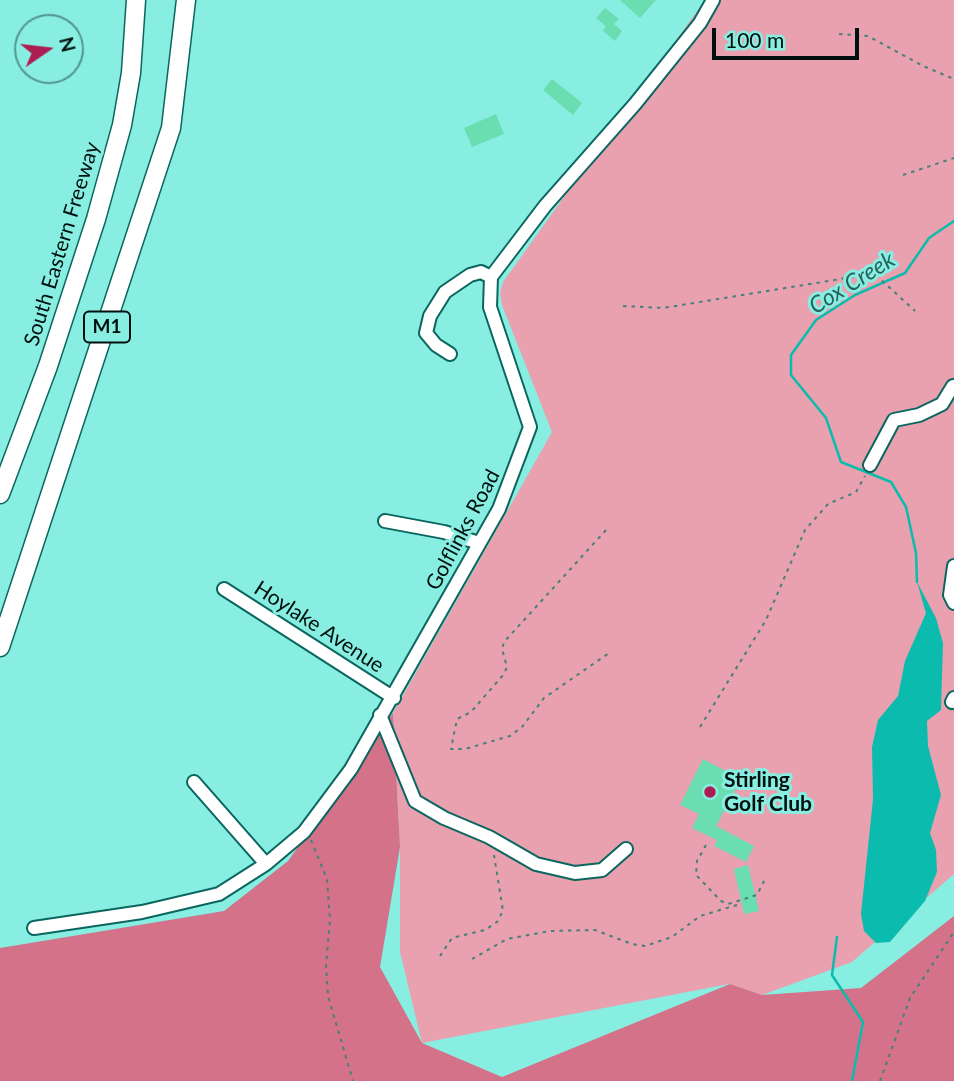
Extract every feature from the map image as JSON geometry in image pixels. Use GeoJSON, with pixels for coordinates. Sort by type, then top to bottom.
{"type":"FeatureCollection","features":[{"type":"Feature","properties":{"kind":"highway","name":"South Eastern Freeway"},"geometry":{"type":"LineString","coordinates":[[0,494],[48,366],[96,219],[122,125],[131,74],[136,0]]}},
{"type":"Feature","properties":{"kind":"highway","name":"M1"},"geometry":{"type":"LineString","coordinates":[[0,647],[171,128],[186,0]]}},
{"type":"Feature","properties":{"kind":"street"},"geometry":{"type":"LineString","coordinates":[[450,354],[436,345],[426,333],[430,316],[445,292],[470,275],[481,272],[491,277],[545,206],[635,104],[700,23],[713,0]]}},
{"type":"Feature","properties":{"kind":"street","name":"Golflinks Road"},"geometry":{"type":"LineString","coordinates":[[34,928],[142,912],[219,894],[266,864],[304,832],[351,769],[380,715],[394,698],[499,509],[530,427],[490,307],[491,277]]}},
{"type":"Feature","properties":{"kind":"street"},"geometry":{"type":"LineString","coordinates":[[870,465],[894,420],[919,415],[942,404],[954,386]]}},
{"type":"Feature","properties":{"kind":"street"},"geometry":{"type":"LineString","coordinates":[[385,521],[444,532],[479,543]]}},
{"type":"Feature","properties":{"kind":"street"},"geometry":{"type":"LineString","coordinates":[[954,566],[950,595],[954,603]]}},
{"type":"Feature","properties":{"kind":"street","name":"Hoylake Avenue"},"geometry":{"type":"LineString","coordinates":[[224,589],[394,698]]}},
{"type":"Feature","properties":{"kind":"street"},"geometry":{"type":"LineString","coordinates":[[380,715],[415,801],[444,818],[489,837],[536,864],[575,873],[602,870],[626,849]]}},
{"type":"Feature","properties":{"kind":"street"},"geometry":{"type":"LineString","coordinates":[[194,782],[266,864]]}},
{"type":"Feature","properties":{"kind":"path"},"geometry":{"type":"LineString","coordinates":[[839,34],[868,36],[923,66],[954,79]]}},
{"type":"Feature","properties":{"kind":"path"},"geometry":{"type":"LineString","coordinates":[[903,175],[954,158]]}},
{"type":"Feature","properties":{"kind":"path"},"geometry":{"type":"LineString","coordinates":[[623,306],[663,308],[865,275],[878,278],[915,311]]}},
{"type":"Feature","properties":{"kind":"path"},"geometry":{"type":"LineString","coordinates":[[701,727],[766,620],[805,530],[828,504],[856,492],[865,478]]}},
{"type":"Feature","properties":{"kind":"path"},"geometry":{"type":"LineString","coordinates":[[606,530],[504,642],[502,649],[507,667],[504,674],[471,712],[457,719],[452,749],[465,749],[510,736],[522,727],[544,698],[609,653]]}},
{"type":"Feature","properties":{"kind":"path"},"geometry":{"type":"LineString","coordinates":[[304,832],[313,842],[327,879],[330,920],[326,966],[328,996],[353,1081]]}},
{"type":"Feature","properties":{"kind":"path"},"geometry":{"type":"LineString","coordinates":[[706,845],[697,861],[696,875],[721,901],[728,904],[757,895],[764,881]]}},
{"type":"Feature","properties":{"kind":"path"},"geometry":{"type":"LineString","coordinates":[[440,956],[452,938],[485,930],[497,922],[503,911],[494,846]]}},
{"type":"Feature","properties":{"kind":"path"},"geometry":{"type":"LineString","coordinates":[[472,959],[507,939],[550,931],[595,930],[645,946],[672,937],[700,916],[737,905]]}},
{"type":"Feature","properties":{"kind":"path"},"geometry":{"type":"LineString","coordinates":[[880,1081],[910,998],[954,932]]}},
{"type":"Feature","properties":{"kind":"shaded area","name":"Stirling Golf Club"},"geometry":{"type":"Polygon","coordinates":[[[705,0],[954,0],[954,874],[852,962],[762,995],[729,984],[422,1043],[400,952],[400,847],[393,713],[552,432],[502,305],[500,293],[503,282],[705,0]]]}},
{"type":"Feature","properties":{"kind":"shaded area"},"geometry":{"type":"Polygon","coordinates":[[[393,713],[400,847],[380,967],[422,1043],[502,1077],[730,984],[762,995],[861,988],[954,916],[954,1081],[0,1081],[0,948],[224,911],[288,861],[393,713]]]}},
{"type":"Feature","properties":{"kind":"water"},"geometry":{"type":"Polygon","coordinates":[[[917,582],[936,618],[943,643],[941,710],[927,721],[928,746],[941,795],[930,833],[936,850],[937,872],[925,901],[890,942],[876,943],[864,931],[861,914],[873,799],[872,747],[878,720],[898,696],[905,661],[926,613],[917,582]]]}},
{"type":"Feature","properties":{"kind":"building"},"geometry":{"type":"Polygon","coordinates":[[[620,0],[656,0],[640,18],[620,0]]]}},
{"type":"Feature","properties":{"kind":"building"},"geometry":{"type":"Polygon","coordinates":[[[605,8],[619,19],[614,24],[622,31],[615,41],[603,31],[606,26],[596,18],[605,8]]]}},
{"type":"Feature","properties":{"kind":"building"},"geometry":{"type":"Polygon","coordinates":[[[552,79],[582,103],[573,115],[543,90],[552,79]]]}},
{"type":"Feature","properties":{"kind":"building"},"geometry":{"type":"Polygon","coordinates":[[[496,114],[504,134],[472,147],[464,128],[496,114]]]}},
{"type":"Feature","properties":{"kind":"building","name":"Stirling Golf Club"},"geometry":{"type":"Polygon","coordinates":[[[703,759],[741,779],[716,826],[754,846],[746,862],[714,846],[717,840],[692,828],[699,814],[680,805],[703,759]]]}},
{"type":"Feature","properties":{"kind":"building"},"geometry":{"type":"Polygon","coordinates":[[[748,865],[759,911],[744,914],[734,869],[748,865]]]}},
{"type":"Feature","properties":{"kind":"waterway","name":"Cox Creek"},"geometry":{"type":"LineString","coordinates":[[917,582],[916,553],[906,507],[891,482],[841,462],[826,418],[791,375],[791,355],[816,320],[855,295],[905,273],[929,238],[954,221]]}},
{"type":"Feature","properties":{"kind":"waterway","name":"Cox Creek"},"geometry":{"type":"LineString","coordinates":[[837,937],[832,975],[863,1022],[852,1081]]}},
{"type":"Feature","properties":{"kind":"place","name":"Stirling Golf Club"},"geometry":{"type":"Point","coordinates":[710,792]}}]}
